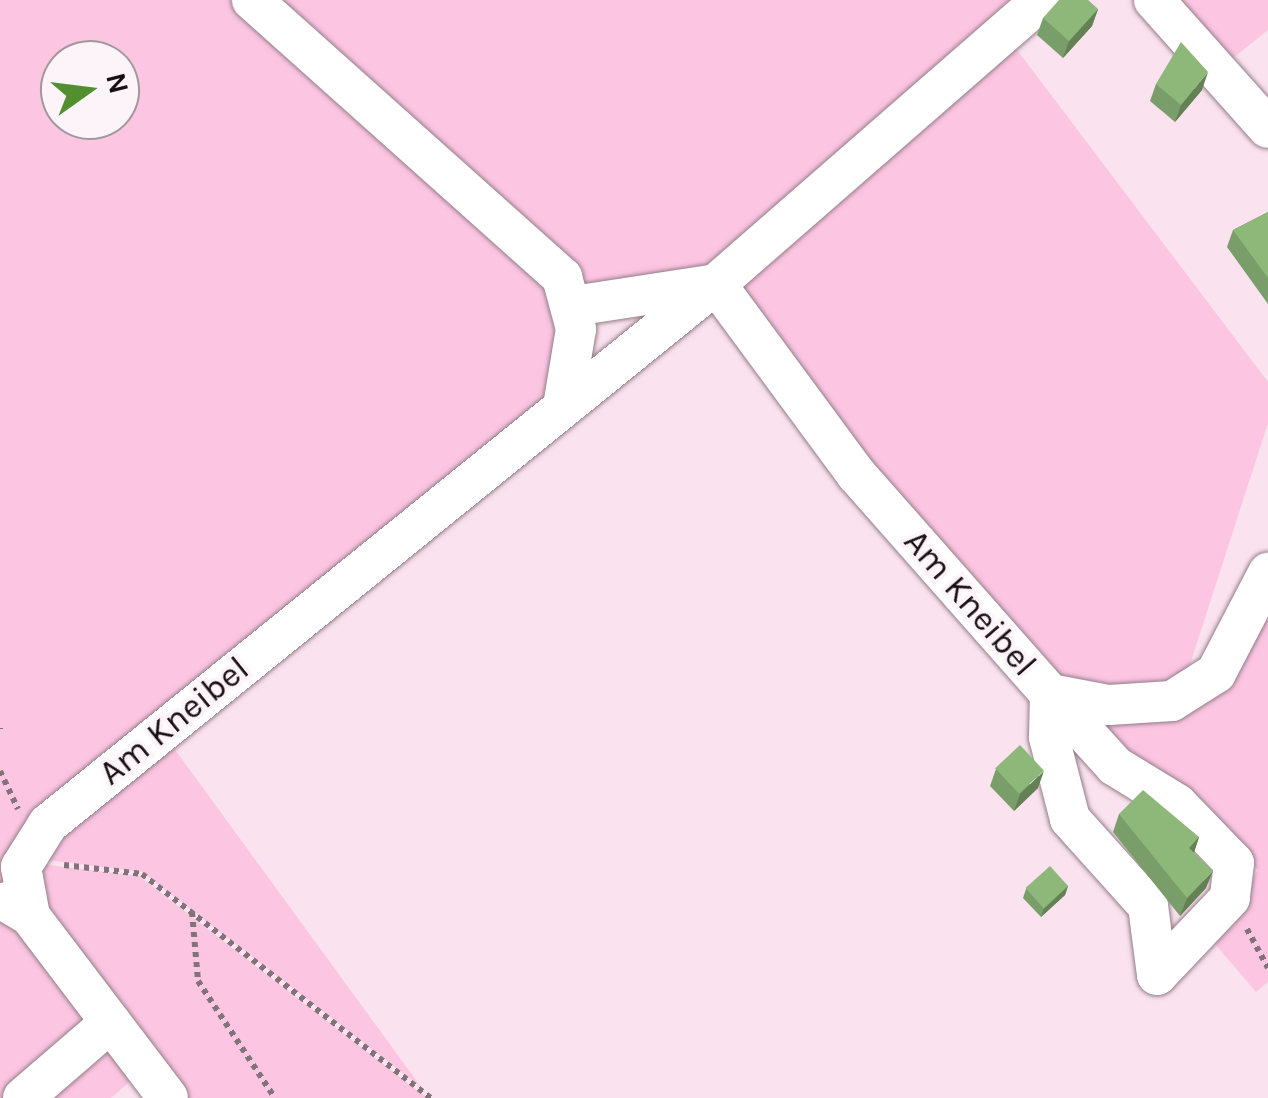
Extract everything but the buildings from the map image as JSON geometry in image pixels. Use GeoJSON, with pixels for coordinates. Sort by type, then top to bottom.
{"type":"FeatureCollection","features":[{"type":"Feature","properties":{"kind":"street"},"geometry":{"type":"LineString","coordinates":[[252,0],[551,262],[574,306],[564,401]]}},
{"type":"Feature","properties":{"kind":"street","name":"Am Kneibel"},"geometry":{"type":"LineString","coordinates":[[23,858],[48,824],[564,401],[716,284],[1041,0]]}},
{"type":"Feature","properties":{"kind":"street"},"geometry":{"type":"LineString","coordinates":[[1154,0],[1268,128]]}},
{"type":"Feature","properties":{"kind":"street"},"geometry":{"type":"LineString","coordinates":[[574,306],[716,284]]}},
{"type":"Feature","properties":{"kind":"street","name":"Am Kneibel"},"geometry":{"type":"LineString","coordinates":[[716,284],[857,476],[1050,694],[1108,704],[1172,701],[1216,673],[1268,573]]}},
{"type":"Feature","properties":{"kind":"street"},"geometry":{"type":"LineString","coordinates":[[1050,694],[1115,766],[1177,804],[1234,863],[1230,898],[1157,975],[1148,906],[1070,819],[1049,737],[1050,694]]}},
{"type":"Feature","properties":{"kind":"street"},"geometry":{"type":"LineString","coordinates":[[23,858],[15,907],[112,1022],[168,1098]]}},
{"type":"Feature","properties":{"kind":"street"},"geometry":{"type":"LineString","coordinates":[[23,1098],[112,1022]]}},
{"type":"Feature","properties":{"kind":"path"},"geometry":{"type":"LineString","coordinates":[[23,858],[142,874],[431,1098]]}},
{"type":"Feature","properties":{"kind":"path"},"geometry":{"type":"LineString","coordinates":[[192,912],[198,981],[275,1098]]}},
{"type":"Feature","properties":{"kind":"shaded area"},"geometry":{"type":"Polygon","coordinates":[[[0,0],[1026,0],[700,281],[589,302],[549,265],[563,386],[0,884],[0,0]]]}},
{"type":"Feature","properties":{"kind":"shaded area"},"geometry":{"type":"Polygon","coordinates":[[[1176,0],[1268,0],[1268,30],[1232,59],[1176,0]]]}},
{"type":"Feature","properties":{"kind":"shaded area"},"geometry":{"type":"Polygon","coordinates":[[[1011,42],[1268,382],[1268,423],[1184,683],[1079,697],[860,469],[732,281],[1011,42]]]}},
{"type":"Feature","properties":{"kind":"shaded area"},"geometry":{"type":"Polygon","coordinates":[[[1268,600],[1268,982],[1256,992],[1209,937],[1258,870],[1075,708],[1184,708],[1268,600]]]}},
{"type":"Feature","properties":{"kind":"shaded area"},"geometry":{"type":"Polygon","coordinates":[[[168,740],[421,1087],[142,872],[32,858],[168,740]]]}},
{"type":"Feature","properties":{"kind":"shaded area"},"geometry":{"type":"Polygon","coordinates":[[[30,863],[139,876],[427,1098],[154,1098],[0,893],[30,863]]]}},
{"type":"Feature","properties":{"kind":"shaded area"},"geometry":{"type":"Polygon","coordinates":[[[0,906],[134,1078],[111,1098],[0,1098],[0,906]]]}}]}
